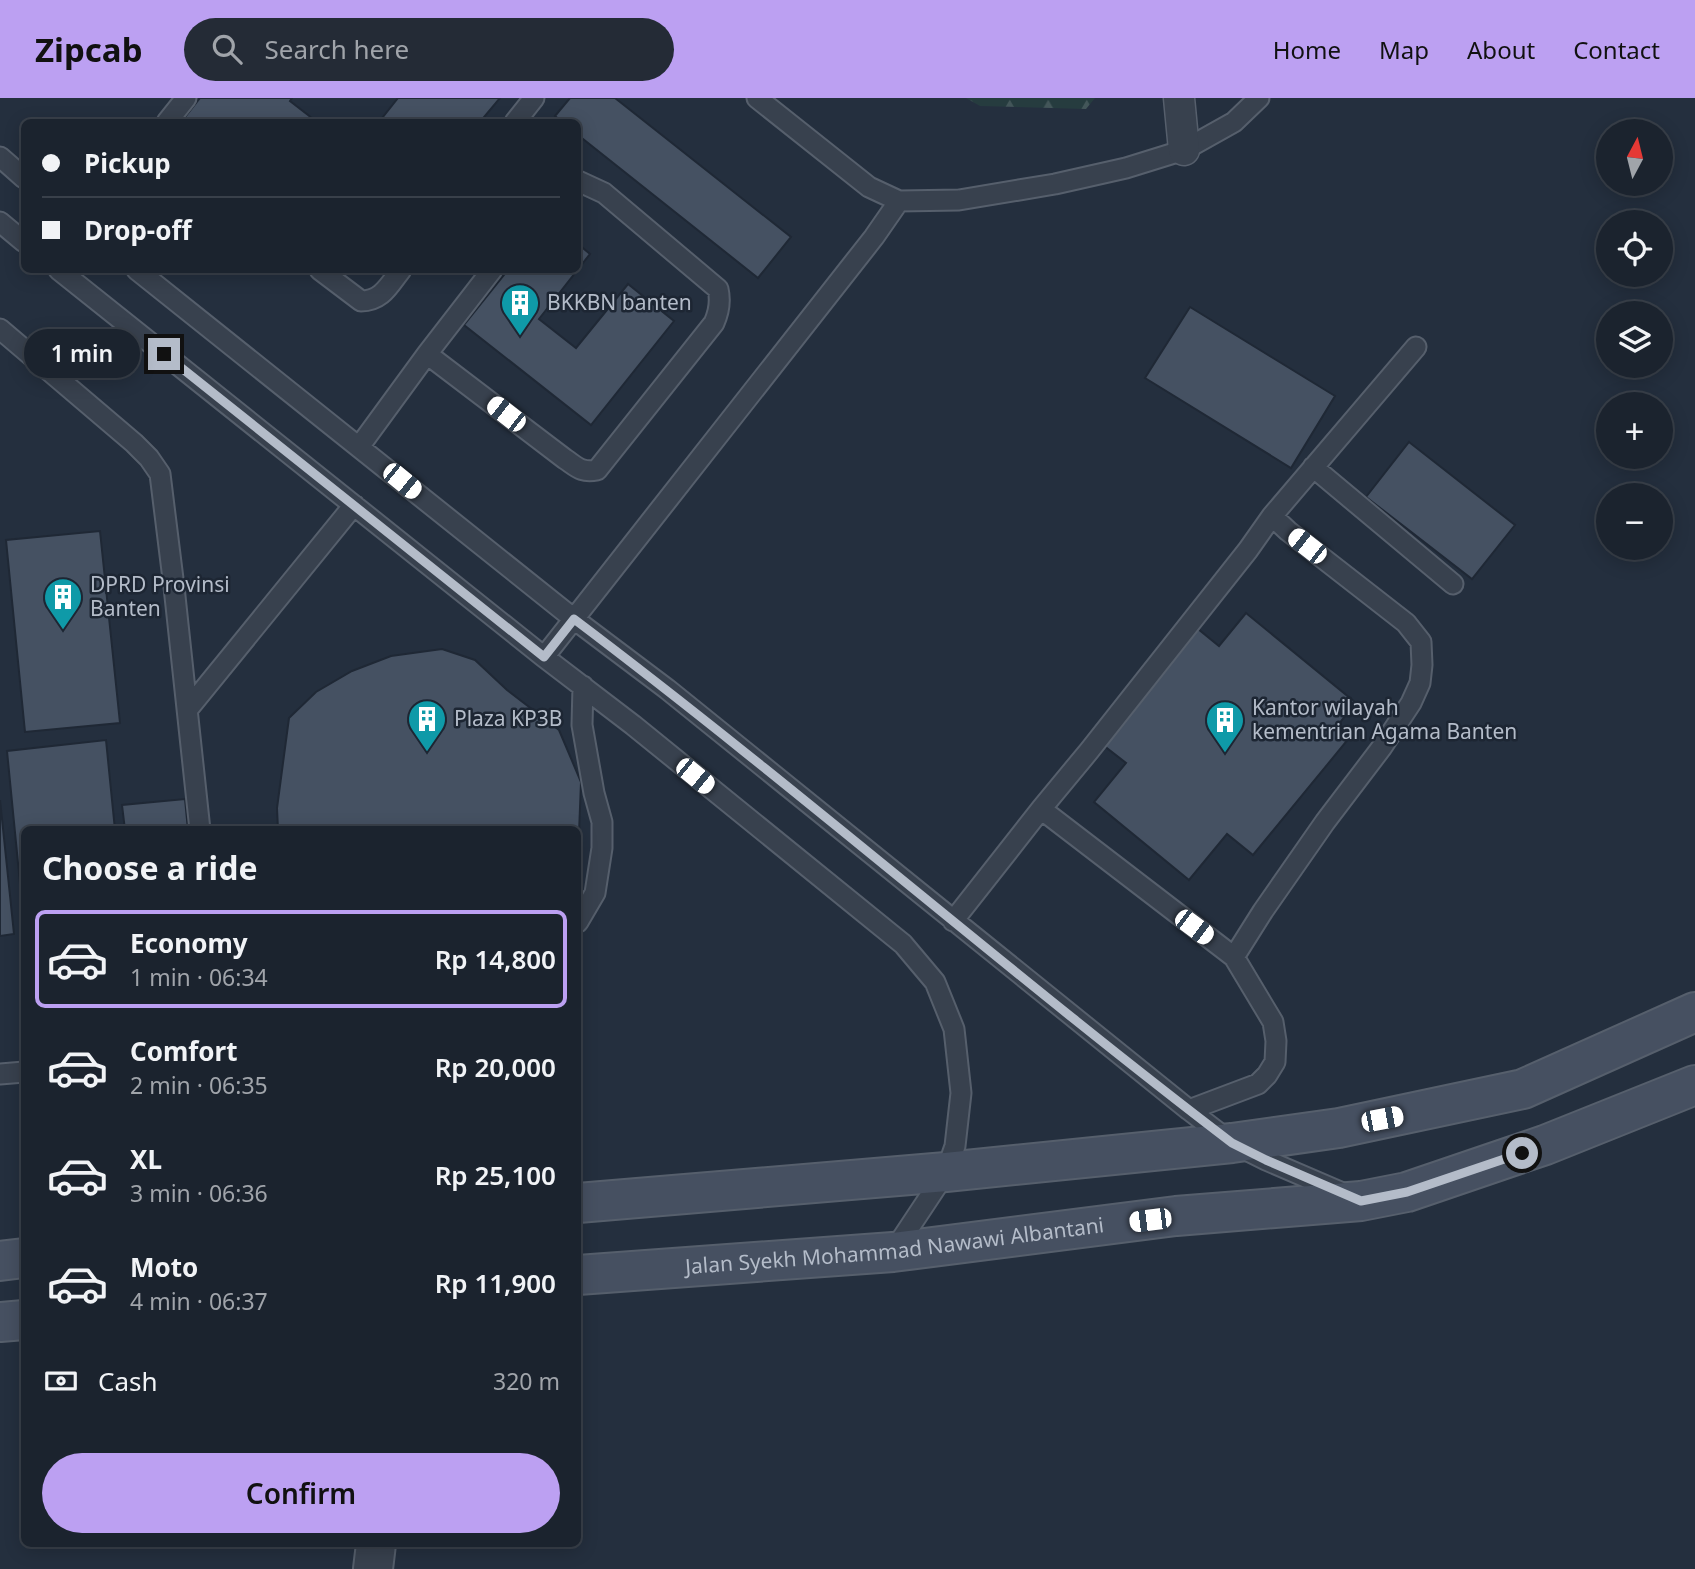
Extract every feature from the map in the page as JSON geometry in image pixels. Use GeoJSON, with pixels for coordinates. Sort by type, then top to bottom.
{"type":"FeatureCollection","features":[{"type":"Feature","properties":{"kind":"main road"},"geometry":{"type":"LineString","coordinates":[[581,1203],[946,1172],[1232,1143],[1339,1128],[1523,1089],[1695,1012]]}},
{"type":"Feature","properties":{"kind":"main road","name":"Jalan Syekh Mohammad Nawawi Albantani"},"geometry":{"type":"LineString","coordinates":[[581,1275],[892,1252],[1176,1216],[1361,1201],[1407,1192],[1545,1145],[1695,1085]]}},
{"type":"Feature","properties":{"kind":"main road"},"geometry":{"type":"LineString","coordinates":[[0,1261],[21,1258]]}},
{"type":"Feature","properties":{"kind":"main road"},"geometry":{"type":"LineString","coordinates":[[0,1322],[21,1320]]}},
{"type":"Feature","properties":{"kind":"street"},"geometry":{"type":"LineString","coordinates":[[1180,98],[1184,150]]}},
{"type":"Feature","properties":{"kind":"street"},"geometry":{"type":"LineString","coordinates":[[373,1569],[376,1547]]}},
{"type":"Feature","properties":{"kind":"lane"},"geometry":{"type":"LineString","coordinates":[[169,119],[186,98]]}},
{"type":"Feature","properties":{"kind":"lane"},"geometry":{"type":"LineString","coordinates":[[517,119],[534,98]]}},
{"type":"Feature","properties":{"kind":"lane"},"geometry":{"type":"LineString","coordinates":[[757,98],[869,187],[899,201],[959,200],[1055,184],[1126,168],[1184,150],[1234,122],[1259,98]]}},
{"type":"Feature","properties":{"kind":"lane"},"geometry":{"type":"LineString","coordinates":[[0,157],[21,175]]}},
{"type":"Feature","properties":{"kind":"lane"},"geometry":{"type":"LineString","coordinates":[[427,354],[581,470],[597,470],[714,323],[720,297],[718,289],[604,193],[581,182]]}},
{"type":"Feature","properties":{"kind":"lane"},"geometry":{"type":"LineString","coordinates":[[544,657],[874,237],[899,201]]}},
{"type":"Feature","properties":{"kind":"lane"},"geometry":{"type":"LineString","coordinates":[[0,222],[21,240]]}},
{"type":"Feature","properties":{"kind":"lane"},"geometry":{"type":"LineString","coordinates":[[63,273],[903,944],[934,982],[954,1028],[961,1093],[955,1146],[946,1172],[892,1252]]}},
{"type":"Feature","properties":{"kind":"lane"},"geometry":{"type":"LineString","coordinates":[[141,273],[574,619],[667,689],[953,922],[1232,1143],[1361,1201]]}},
{"type":"Feature","properties":{"kind":"lane"},"geometry":{"type":"LineString","coordinates":[[324,273],[361,302],[372,301],[382,295],[399,273]]}},
{"type":"Feature","properties":{"kind":"lane"},"geometry":{"type":"LineString","coordinates":[[359,447],[490,273]]}},
{"type":"Feature","properties":{"kind":"lane"},"geometry":{"type":"LineString","coordinates":[[0,329],[134,443],[160,474],[200,826]]}},
{"type":"Feature","properties":{"kind":"lane"},"geometry":{"type":"LineString","coordinates":[[953,922],[1248,550],[1272,516],[1416,347]]}},
{"type":"Feature","properties":{"kind":"lane"},"geometry":{"type":"LineString","coordinates":[[1313,467],[1453,584]]}},
{"type":"Feature","properties":{"kind":"lane"},"geometry":{"type":"LineString","coordinates":[[188,709],[354,505]]}},
{"type":"Feature","properties":{"kind":"lane"},"geometry":{"type":"LineString","coordinates":[[1234,957],[1325,822],[1390,736],[1420,683],[1422,665],[1420,642],[1406,622],[1272,516]]}},
{"type":"Feature","properties":{"kind":"lane"},"geometry":{"type":"LineString","coordinates":[[581,917],[595,893],[602,848],[602,822],[591,781],[582,725],[583,686]]}},
{"type":"Feature","properties":{"kind":"lane"},"geometry":{"type":"LineString","coordinates":[[1041,809],[1234,957],[1273,1022],[1275,1062],[1267,1075],[1258,1084],[1189,1110]]}},
{"type":"Feature","properties":{"kind":"lane"},"geometry":{"type":"LineString","coordinates":[[1,1073],[21,1072]]}},
{"type":"Feature","properties":{"kind":"green space"},"geometry":{"type":"Polygon","coordinates":[[[966,98],[1095,98],[1086,109],[980,106],[966,98]]]}},
{"type":"Feature","properties":{"kind":"building"},"geometry":{"type":"Polygon","coordinates":[[[200,98],[292,98],[290,101],[313,119],[184,119],[200,98]]]}},
{"type":"Feature","properties":{"kind":"building"},"geometry":{"type":"Polygon","coordinates":[[[398,98],[500,98],[482,119],[381,119],[398,98]]]}},
{"type":"Feature","properties":{"kind":"building"},"geometry":{"type":"Polygon","coordinates":[[[570,98],[615,98],[791,237],[758,278],[581,137],[581,119],[558,119],[555,116],[570,98]]]}},
{"type":"Feature","properties":{"kind":"building"},"geometry":{"type":"Polygon","coordinates":[[[581,246],[590,254],[581,265],[581,246]]]}},
{"type":"Feature","properties":{"kind":"building","name":"BKKBN banten"},"geometry":{"type":"Polygon","coordinates":[[[506,273],[575,273],[539,319],[576,348],[628,284],[674,321],[591,425],[464,325],[506,273]]]}},
{"type":"Feature","properties":{"kind":"building"},"geometry":{"type":"Polygon","coordinates":[[[1190,307],[1335,396],[1291,468],[1145,378],[1190,307]]]}},
{"type":"Feature","properties":{"kind":"building"},"geometry":{"type":"Polygon","coordinates":[[[1409,442],[1515,525],[1472,579],[1366,497],[1409,442]]]}},
{"type":"Feature","properties":{"kind":"building","name":"DPRD Provinsi Banten"},"geometry":{"type":"Polygon","coordinates":[[[100,531],[120,723],[25,732],[6,540],[100,531]]]}},
{"type":"Feature","properties":{"kind":"building","name":"Kantor wilayah kementrian Agama Banten"},"geometry":{"type":"Polygon","coordinates":[[[1246,613],[1356,703],[1337,726],[1350,737],[1253,855],[1227,834],[1189,880],[1094,802],[1126,763],[1103,745],[1198,629],[1219,646],[1246,613]]]}},
{"type":"Feature","properties":{"kind":"building","name":"Plaza KP3B"},"geometry":{"type":"Polygon","coordinates":[[[442,649],[475,660],[507,690],[559,730],[581,782],[579,826],[278,826],[277,808],[289,718],[316,692],[352,671],[391,656],[442,649]]]}},
{"type":"Feature","properties":{"kind":"building"},"geometry":{"type":"Polygon","coordinates":[[[106,740],[115,826],[21,826],[21,893],[7,751],[106,740]]]}},
{"type":"Feature","properties":{"kind":"building"},"geometry":{"type":"Polygon","coordinates":[[[185,799],[188,826],[125,826],[122,805],[185,799]]]}},
{"type":"Feature","properties":{"kind":"building"},"geometry":{"type":"Polygon","coordinates":[[[0,800],[14,934],[0,936],[0,800]]]}},
{"type":"Feature","properties":{"kind":"place","name":"BKKBN banten"},"geometry":{"type":"Point","coordinates":[520,337]}},
{"type":"Feature","properties":{"kind":"place","name":"DPRD Provinsi Banten"},"geometry":{"type":"Point","coordinates":[63,631]}},
{"type":"Feature","properties":{"kind":"place","name":"Plaza KP3B"},"geometry":{"type":"Point","coordinates":[427,753]}},
{"type":"Feature","properties":{"kind":"place","name":"Kantor wilayah kementrian Agama Banten"},"geometry":{"type":"Point","coordinates":[1225,754]}},
{"type":"Feature","properties":{"kind":"route"},"geometry":{"type":"LineString","coordinates":[[164,354],[544,657],[574,619],[667,689],[953,922],[1232,1143],[1361,1201],[1407,1192],[1522,1153]]}}]}
